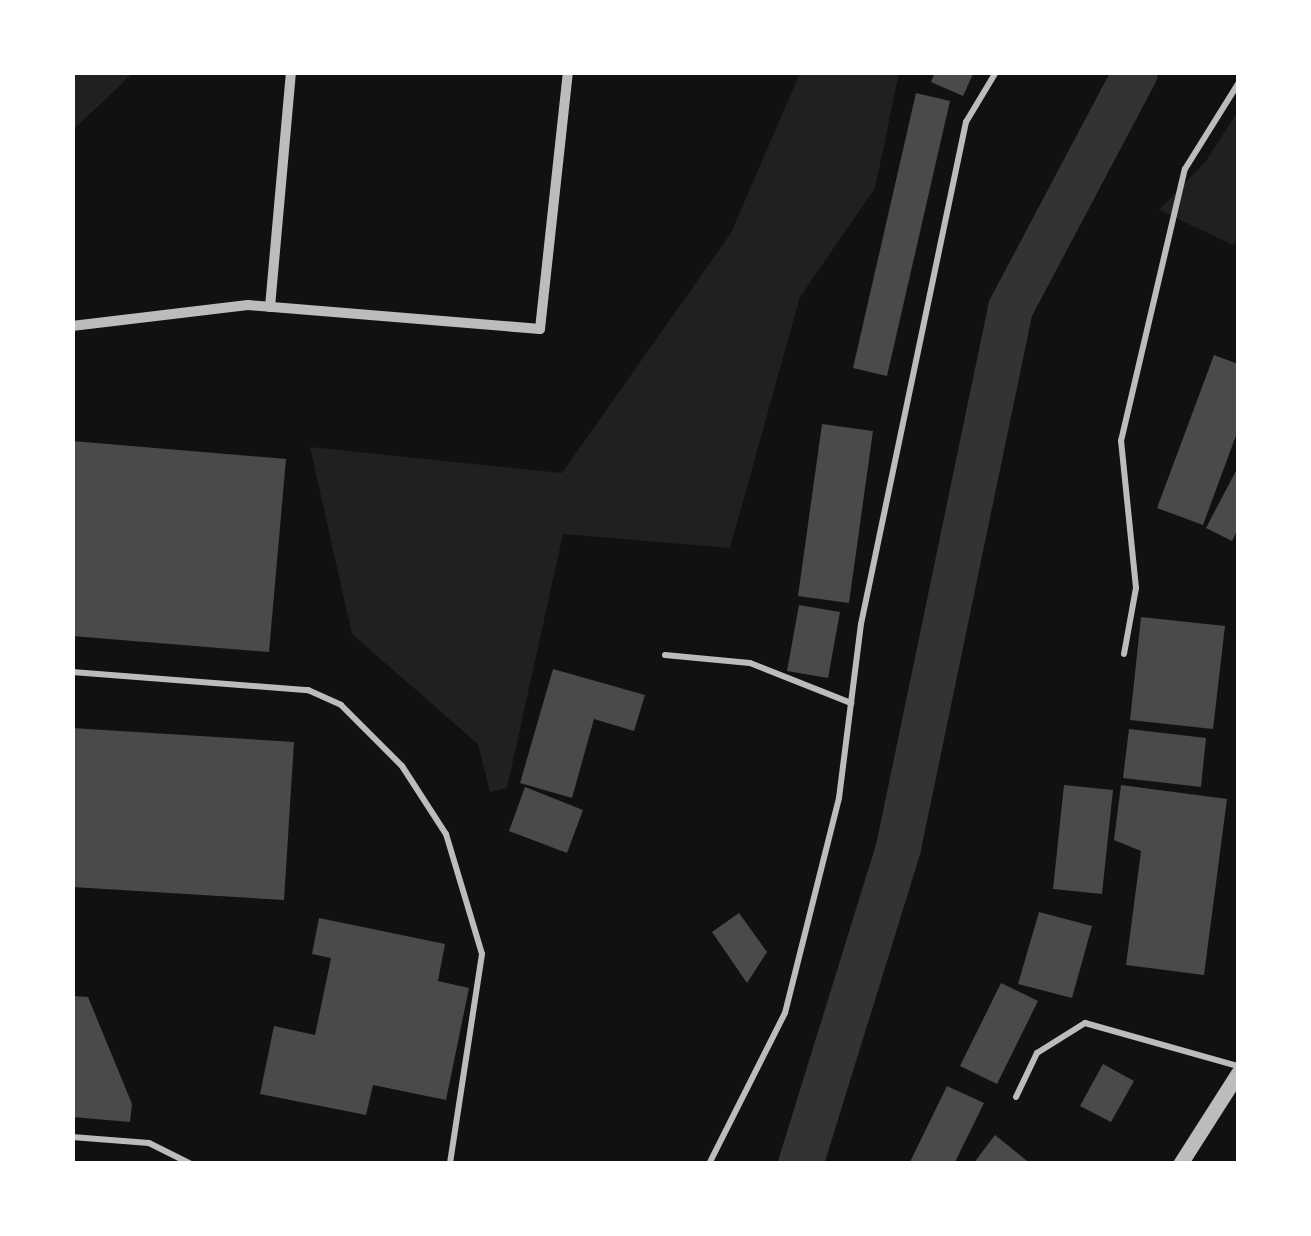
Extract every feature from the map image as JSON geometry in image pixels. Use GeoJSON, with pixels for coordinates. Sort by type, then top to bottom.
{"type":"FeatureCollection","features":[{"type":"Feature","properties":{"kind":"street"},"geometry":{"type":"LineString","coordinates":[[270,307],[291,72]]}},
{"type":"Feature","properties":{"kind":"street"},"geometry":{"type":"LineString","coordinates":[[72,326],[270,307],[540,329],[568,72]]}},
{"type":"Feature","properties":{"kind":"street"},"geometry":{"type":"LineString","coordinates":[[1180,1164],[1238,1070]]}},
{"type":"Feature","properties":{"kind":"lane"},"geometry":{"type":"LineString","coordinates":[[709,1164],[785,1014],[839,798],[851,702],[906,388],[966,122],[996,72]]}},
{"type":"Feature","properties":{"kind":"lane"},"geometry":{"type":"LineString","coordinates":[[1124,654],[1136,588],[1122,441],[1185,169],[1238,84]]}},
{"type":"Feature","properties":{"kind":"lane"},"geometry":{"type":"LineString","coordinates":[[665,655],[750,663],[851,702]]}},
{"type":"Feature","properties":{"kind":"lane"},"geometry":{"type":"LineString","coordinates":[[72,672],[308,690],[340,705],[402,766],[446,834],[482,954],[450,1164]]}},
{"type":"Feature","properties":{"kind":"lane"},"geometry":{"type":"LineString","coordinates":[[1016,1096],[1036,1053],[1084,1023],[1238,1070]]}},
{"type":"Feature","properties":{"kind":"lane"},"geometry":{"type":"LineString","coordinates":[[72,1138],[149,1143],[192,1164]]}},
{"type":"Feature","properties":{"kind":"shaded area"},"geometry":{"type":"Polygon","coordinates":[[[73,72],[133,72],[133,73],[73,130],[73,72]]]}},
{"type":"Feature","properties":{"kind":"shaded area"},"geometry":{"type":"Polygon","coordinates":[[[800,73],[899,73],[875,188],[800,297],[730,548],[563,534],[507,788],[490,792],[478,744],[352,634],[310,447],[562,473],[731,233],[800,73]]]}},
{"type":"Feature","properties":{"kind":"shaded area"},"geometry":{"type":"Polygon","coordinates":[[[1238,111],[1238,238],[1233,245],[1159,210],[1206,161],[1238,111]]]}},
{"type":"Feature","properties":{"kind":"building"},"geometry":{"type":"Polygon","coordinates":[[[935,72],[974,72],[963,96],[931,82],[935,72]]]}},
{"type":"Feature","properties":{"kind":"building"},"geometry":{"type":"Polygon","coordinates":[[[916,93],[950,101],[887,376],[853,368],[916,93]]]}},
{"type":"Feature","properties":{"kind":"building"},"geometry":{"type":"Polygon","coordinates":[[[1214,355],[1238,364],[1238,430],[1203,525],[1157,508],[1214,355]]]}},
{"type":"Feature","properties":{"kind":"building"},"geometry":{"type":"Polygon","coordinates":[[[822,424],[873,431],[849,603],[798,596],[822,424]]]}},
{"type":"Feature","properties":{"kind":"building"},"geometry":{"type":"Polygon","coordinates":[[[72,441],[286,459],[269,652],[72,636],[72,441]]]}},
{"type":"Feature","properties":{"kind":"building"},"geometry":{"type":"Polygon","coordinates":[[[1238,467],[1238,529],[1232,541],[1206,528],[1238,467]]]}},
{"type":"Feature","properties":{"kind":"building"},"geometry":{"type":"Polygon","coordinates":[[[799,605],[840,612],[828,678],[787,671],[799,605]]]}},
{"type":"Feature","properties":{"kind":"building"},"geometry":{"type":"Polygon","coordinates":[[[1141,617],[1225,626],[1213,729],[1130,720],[1141,617]]]}},
{"type":"Feature","properties":{"kind":"building"},"geometry":{"type":"Polygon","coordinates":[[[553,669],[645,695],[634,731],[594,719],[572,798],[520,783],[553,669]]]}},
{"type":"Feature","properties":{"kind":"building"},"geometry":{"type":"Polygon","coordinates":[[[72,728],[294,742],[284,900],[72,887],[72,728]]]}},
{"type":"Feature","properties":{"kind":"building"},"geometry":{"type":"Polygon","coordinates":[[[1129,729],[1206,738],[1201,787],[1123,778],[1129,729]]]}},
{"type":"Feature","properties":{"kind":"building"},"geometry":{"type":"Polygon","coordinates":[[[1064,785],[1113,790],[1102,894],[1053,889],[1064,785]]]}},
{"type":"Feature","properties":{"kind":"building"},"geometry":{"type":"Polygon","coordinates":[[[1121,785],[1227,799],[1204,975],[1126,965],[1141,851],[1114,840],[1121,785]]]}},
{"type":"Feature","properties":{"kind":"building"},"geometry":{"type":"Polygon","coordinates":[[[525,787],[583,810],[567,853],[509,831],[525,787]]]}},
{"type":"Feature","properties":{"kind":"building"},"geometry":{"type":"Polygon","coordinates":[[[1039,912],[1092,926],[1072,998],[1018,984],[1039,912]]]}},
{"type":"Feature","properties":{"kind":"building"},"geometry":{"type":"Polygon","coordinates":[[[739,913],[767,952],[747,983],[712,932],[739,913]]]}},
{"type":"Feature","properties":{"kind":"building"},"geometry":{"type":"Polygon","coordinates":[[[319,918],[445,944],[438,981],[469,988],[446,1100],[373,1085],[366,1115],[260,1094],[274,1026],[315,1035],[331,958],[312,954],[319,918]]]}},
{"type":"Feature","properties":{"kind":"building"},"geometry":{"type":"Polygon","coordinates":[[[1001,983],[1038,1001],[997,1084],[960,1066],[1001,983]]]}},
{"type":"Feature","properties":{"kind":"building"},"geometry":{"type":"Polygon","coordinates":[[[72,996],[88,997],[132,1104],[130,1122],[72,1117],[72,996]]]}},
{"type":"Feature","properties":{"kind":"building"},"geometry":{"type":"Polygon","coordinates":[[[1103,1064],[1134,1081],[1111,1122],[1080,1106],[1103,1064]]]}},
{"type":"Feature","properties":{"kind":"building"},"geometry":{"type":"Polygon","coordinates":[[[947,1086],[984,1103],[954,1164],[909,1164],[947,1086]]]}},
{"type":"Feature","properties":{"kind":"building"},"geometry":{"type":"Polygon","coordinates":[[[995,1135],[1031,1164],[973,1164],[995,1135]]]}},
{"type":"Feature","properties":{"kind":"waterway"},"geometry":{"type":"LineString","coordinates":[[800,1164],[898,847],[1010,308],[1135,72]]}}]}
